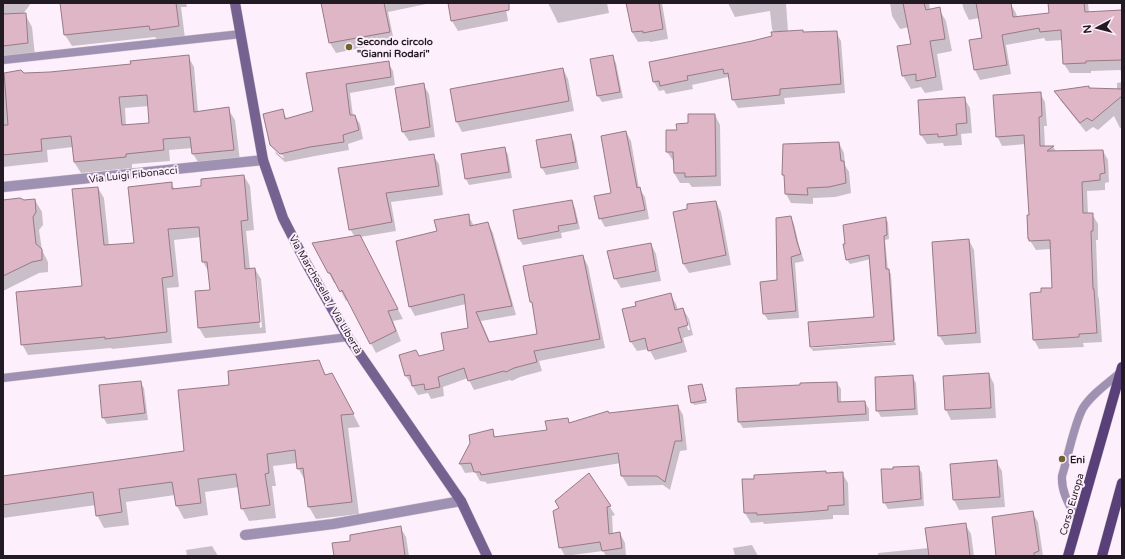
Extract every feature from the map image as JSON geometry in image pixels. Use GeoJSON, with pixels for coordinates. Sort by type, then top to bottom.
{"type":"FeatureCollection","features":[{"type":"Feature","properties":{"kind":"main road","name":"Corso Europa"},"geometry":{"type":"LineString","coordinates":[[1068,556],[1121,369]]}},
{"type":"Feature","properties":{"kind":"main road"},"geometry":{"type":"LineString","coordinates":[[1102,556],[1122,483]]}},
{"type":"Feature","properties":{"kind":"street","name":"Via Marchesella / Via Libertà"},"geometry":{"type":"LineString","coordinates":[[235,3],[263,160],[283,218],[348,337],[461,501],[487,556]]}},
{"type":"Feature","properties":{"kind":"street","name":"Via Luigi Fibonacci"},"geometry":{"type":"LineString","coordinates":[[3,187],[263,160]]}},
{"type":"Feature","properties":{"kind":"street"},"geometry":{"type":"LineString","coordinates":[[244,535],[333,524],[461,501]]}},
{"type":"Feature","properties":{"kind":"lane"},"geometry":{"type":"LineString","coordinates":[[3,60],[241,34]]}},
{"type":"Feature","properties":{"kind":"lane"},"geometry":{"type":"LineString","coordinates":[[3,378],[348,337]]}},
{"type":"Feature","properties":{"kind":"lane"},"geometry":{"type":"LineString","coordinates":[[1078,521],[1063,490],[1062,476],[1079,418],[1084,408],[1092,397],[1121,369]]}},
{"type":"Feature","properties":{"kind":"building"},"geometry":{"type":"Polygon","coordinates":[[[60,3],[176,3],[179,26],[150,30],[149,26],[64,35],[60,3]]]}},
{"type":"Feature","properties":{"kind":"building"},"geometry":{"type":"Polygon","coordinates":[[[321,3],[384,3],[390,32],[329,43],[321,3]]]}},
{"type":"Feature","properties":{"kind":"building"},"geometry":{"type":"Polygon","coordinates":[[[448,3],[509,3],[509,10],[451,21],[448,3]]]}},
{"type":"Feature","properties":{"kind":"building"},"geometry":{"type":"Polygon","coordinates":[[[626,3],[659,3],[663,29],[643,33],[643,31],[632,32],[626,3]]]}},
{"type":"Feature","properties":{"kind":"building"},"geometry":{"type":"Polygon","coordinates":[[[903,3],[924,3],[926,10],[940,7],[945,39],[930,41],[936,77],[916,81],[916,74],[902,76],[897,46],[911,44],[903,3]]]}},
{"type":"Feature","properties":{"kind":"building"},"geometry":{"type":"Polygon","coordinates":[[[976,3],[1011,3],[1013,17],[1049,13],[1048,3],[1084,3],[1085,12],[1122,10],[1122,60],[1086,61],[1086,63],[1063,64],[1061,30],[1040,32],[1039,28],[1002,35],[1007,65],[974,70],[969,40],[982,38],[976,3]]]}},
{"type":"Feature","properties":{"kind":"building"},"geometry":{"type":"Polygon","coordinates":[[[26,13],[28,43],[3,46],[3,14],[26,13]]]}},
{"type":"Feature","properties":{"kind":"building"},"geometry":{"type":"Polygon","coordinates":[[[803,30],[803,32],[837,31],[841,84],[780,89],[780,95],[732,100],[728,73],[724,74],[723,69],[687,76],[688,80],[660,86],[659,81],[653,82],[649,62],[752,41],[772,36],[771,32],[803,30]]]}},
{"type":"Feature","properties":{"kind":"building"},"geometry":{"type":"Polygon","coordinates":[[[189,55],[194,112],[229,107],[234,150],[192,154],[190,137],[163,139],[164,150],[126,154],[126,157],[74,162],[71,136],[41,139],[42,151],[3,155],[3,125],[8,125],[4,73],[21,70],[24,73],[50,72],[131,64],[130,61],[189,55]],[[147,95],[119,97],[122,125],[149,123],[147,95]]]}},
{"type":"Feature","properties":{"kind":"building"},"geometry":{"type":"Polygon","coordinates":[[[613,55],[620,92],[597,96],[590,59],[613,55]]]}},
{"type":"Feature","properties":{"kind":"building"},"geometry":{"type":"Polygon","coordinates":[[[389,61],[391,77],[346,84],[350,115],[355,115],[359,130],[343,135],[344,142],[310,147],[280,154],[270,145],[263,114],[283,109],[285,119],[313,111],[306,73],[389,61]]]}},
{"type":"Feature","properties":{"kind":"building"},"geometry":{"type":"Polygon","coordinates":[[[563,68],[569,101],[456,122],[450,89],[563,68]]]}},
{"type":"Feature","properties":{"kind":"building"},"geometry":{"type":"Polygon","coordinates":[[[424,83],[430,127],[402,132],[395,88],[424,83]]]}},
{"type":"Feature","properties":{"kind":"building"},"geometry":{"type":"Polygon","coordinates":[[[1089,86],[1089,88],[1122,89],[1122,96],[1092,121],[1087,118],[1080,123],[1054,91],[1089,86]]]}},
{"type":"Feature","properties":{"kind":"building"},"geometry":{"type":"Polygon","coordinates":[[[1041,92],[1042,116],[1039,117],[1040,146],[1054,146],[1047,151],[1103,150],[1105,173],[1100,174],[1100,180],[1082,182],[1083,213],[1093,213],[1093,231],[1091,231],[1093,289],[1097,333],[1079,334],[1079,337],[1033,340],[1030,293],[1041,292],[1041,288],[1052,288],[1050,240],[1029,241],[1028,239],[1027,215],[1029,215],[1024,135],[996,137],[993,95],[1041,92]]]}},
{"type":"Feature","properties":{"kind":"building"},"geometry":{"type":"Polygon","coordinates":[[[965,97],[967,123],[956,124],[957,135],[938,137],[938,134],[920,135],[918,100],[965,97]]]}},
{"type":"Feature","properties":{"kind":"building"},"geometry":{"type":"Polygon","coordinates":[[[688,114],[715,114],[716,176],[685,177],[685,173],[674,173],[673,152],[666,152],[666,130],[677,130],[676,124],[688,123],[688,114]]]}},
{"type":"Feature","properties":{"kind":"building"},"geometry":{"type":"Polygon","coordinates":[[[626,131],[637,188],[640,187],[645,210],[599,219],[594,196],[611,193],[601,136],[626,131]]]}},
{"type":"Feature","properties":{"kind":"building"},"geometry":{"type":"Polygon","coordinates":[[[571,134],[576,162],[541,168],[536,140],[571,134]]]}},
{"type":"Feature","properties":{"kind":"building"},"geometry":{"type":"Polygon","coordinates":[[[839,142],[841,161],[844,161],[846,183],[829,187],[807,188],[808,195],[785,194],[784,175],[782,175],[783,144],[839,142]]]}},
{"type":"Feature","properties":{"kind":"building"},"geometry":{"type":"Polygon","coordinates":[[[505,147],[509,172],[465,179],[461,154],[505,147]]]}},
{"type":"Feature","properties":{"kind":"building"},"geometry":{"type":"Polygon","coordinates":[[[434,154],[439,186],[386,193],[392,222],[349,230],[338,168],[434,154]]]}},
{"type":"Feature","properties":{"kind":"building"},"geometry":{"type":"Polygon","coordinates":[[[244,175],[248,220],[241,221],[245,269],[255,268],[260,322],[198,328],[195,291],[210,290],[207,262],[202,262],[199,227],[168,229],[173,276],[162,278],[167,332],[105,339],[105,337],[21,345],[16,292],[82,286],[72,189],[98,187],[104,245],[134,243],[128,187],[172,182],[172,189],[201,186],[201,179],[244,175]]]}},
{"type":"Feature","properties":{"kind":"building"},"geometry":{"type":"Polygon","coordinates":[[[20,198],[24,200],[35,199],[36,212],[33,217],[36,244],[42,249],[42,260],[32,262],[3,276],[3,200],[20,198]]]}},
{"type":"Feature","properties":{"kind":"building"},"geometry":{"type":"Polygon","coordinates":[[[572,200],[577,223],[558,226],[559,231],[518,239],[513,210],[572,200]]]}},
{"type":"Feature","properties":{"kind":"building"},"geometry":{"type":"Polygon","coordinates":[[[716,201],[726,255],[683,264],[673,212],[687,209],[687,204],[716,201]]]}},
{"type":"Feature","properties":{"kind":"building"},"geometry":{"type":"Polygon","coordinates":[[[469,214],[470,226],[488,222],[512,306],[476,312],[489,342],[537,334],[532,302],[530,302],[523,266],[583,255],[600,339],[534,351],[537,362],[514,368],[506,372],[504,371],[468,381],[464,368],[438,377],[440,387],[425,390],[424,384],[412,386],[410,375],[405,376],[399,355],[416,350],[419,356],[444,350],[441,333],[468,328],[464,294],[409,307],[396,241],[437,231],[434,220],[469,214]]]}},
{"type":"Feature","properties":{"kind":"building"},"geometry":{"type":"Polygon","coordinates":[[[791,216],[801,254],[791,257],[796,311],[763,314],[760,282],[777,280],[776,218],[791,216]]]}},
{"type":"Feature","properties":{"kind":"building"},"geometry":{"type":"Polygon","coordinates":[[[886,217],[887,235],[884,236],[886,269],[889,269],[894,341],[810,347],[808,322],[874,317],[869,255],[846,260],[843,244],[845,244],[843,225],[886,217]]]}},
{"type":"Feature","properties":{"kind":"building"},"geometry":{"type":"Polygon","coordinates":[[[360,235],[398,309],[388,311],[396,331],[370,344],[342,290],[340,292],[312,243],[360,235]]]}},
{"type":"Feature","properties":{"kind":"building"},"geometry":{"type":"Polygon","coordinates":[[[969,239],[976,333],[938,336],[932,242],[969,239]]]}},
{"type":"Feature","properties":{"kind":"building"},"geometry":{"type":"Polygon","coordinates":[[[651,243],[656,271],[614,279],[607,251],[651,243]]]}},
{"type":"Feature","properties":{"kind":"building"},"geometry":{"type":"Polygon","coordinates":[[[671,293],[675,310],[683,308],[688,325],[678,328],[682,342],[648,351],[645,338],[630,342],[622,309],[636,306],[635,302],[671,293]]]}},
{"type":"Feature","properties":{"kind":"building"},"geometry":{"type":"Polygon","coordinates":[[[319,360],[325,375],[332,373],[354,414],[341,415],[352,502],[308,507],[303,468],[297,469],[295,450],[267,454],[269,473],[265,474],[270,505],[241,509],[236,474],[198,479],[201,503],[176,506],[172,482],[119,489],[122,512],[96,516],[93,492],[3,505],[3,476],[184,451],[178,390],[229,385],[228,371],[319,360]]]}},
{"type":"Feature","properties":{"kind":"building"},"geometry":{"type":"Polygon","coordinates":[[[989,373],[991,408],[945,410],[943,376],[989,373]]]}},
{"type":"Feature","properties":{"kind":"building"},"geometry":{"type":"Polygon","coordinates":[[[913,375],[915,409],[876,411],[875,377],[913,375]]]}},
{"type":"Feature","properties":{"kind":"building"},"geometry":{"type":"Polygon","coordinates":[[[141,381],[145,413],[102,418],[99,385],[141,381]]]}},
{"type":"Feature","properties":{"kind":"building"},"geometry":{"type":"Polygon","coordinates":[[[837,382],[838,402],[865,401],[866,414],[738,422],[736,388],[837,382]]]}},
{"type":"Feature","properties":{"kind":"building"},"geometry":{"type":"Polygon","coordinates":[[[702,384],[706,400],[691,403],[688,386],[702,384]]]}},
{"type":"Feature","properties":{"kind":"building"},"geometry":{"type":"Polygon","coordinates":[[[678,405],[682,441],[675,441],[665,482],[657,476],[621,476],[618,453],[481,475],[480,472],[474,472],[471,463],[459,464],[470,443],[469,435],[493,429],[494,437],[547,430],[545,421],[568,418],[569,423],[608,411],[609,413],[678,405]]]}},
{"type":"Feature","properties":{"kind":"building"},"geometry":{"type":"Polygon","coordinates":[[[997,460],[1000,497],[953,500],[950,464],[997,460]]]}},
{"type":"Feature","properties":{"kind":"building"},"geometry":{"type":"Polygon","coordinates":[[[919,466],[921,499],[883,503],[881,469],[919,466]]]}},
{"type":"Feature","properties":{"kind":"building"},"geometry":{"type":"Polygon","coordinates":[[[826,471],[826,473],[843,472],[844,505],[828,506],[828,510],[805,512],[757,515],[757,513],[744,513],[742,479],[754,479],[754,475],[826,471]]]}},
{"type":"Feature","properties":{"kind":"building"},"geometry":{"type":"Polygon","coordinates":[[[589,473],[611,506],[607,507],[609,534],[620,532],[622,548],[602,551],[600,542],[559,548],[553,511],[559,508],[555,501],[589,473]]]}},
{"type":"Feature","properties":{"kind":"building"},"geometry":{"type":"Polygon","coordinates":[[[1033,511],[1039,551],[1034,553],[1034,556],[996,556],[992,517],[1033,511]]]}},
{"type":"Feature","properties":{"kind":"building"},"geometry":{"type":"Polygon","coordinates":[[[966,523],[970,556],[929,556],[925,528],[966,523]]]}},
{"type":"Feature","properties":{"kind":"building"},"geometry":{"type":"Polygon","coordinates":[[[401,526],[405,556],[334,556],[332,543],[350,541],[350,535],[401,526]]]}},
{"type":"Feature","properties":{"kind":"place","name":"Secondo circolo \"Gianni Rodari\""},"geometry":{"type":"Point","coordinates":[349,47]}},
{"type":"Feature","properties":{"kind":"place","name":"Eni"},"geometry":{"type":"Point","coordinates":[1062,459]}}]}
